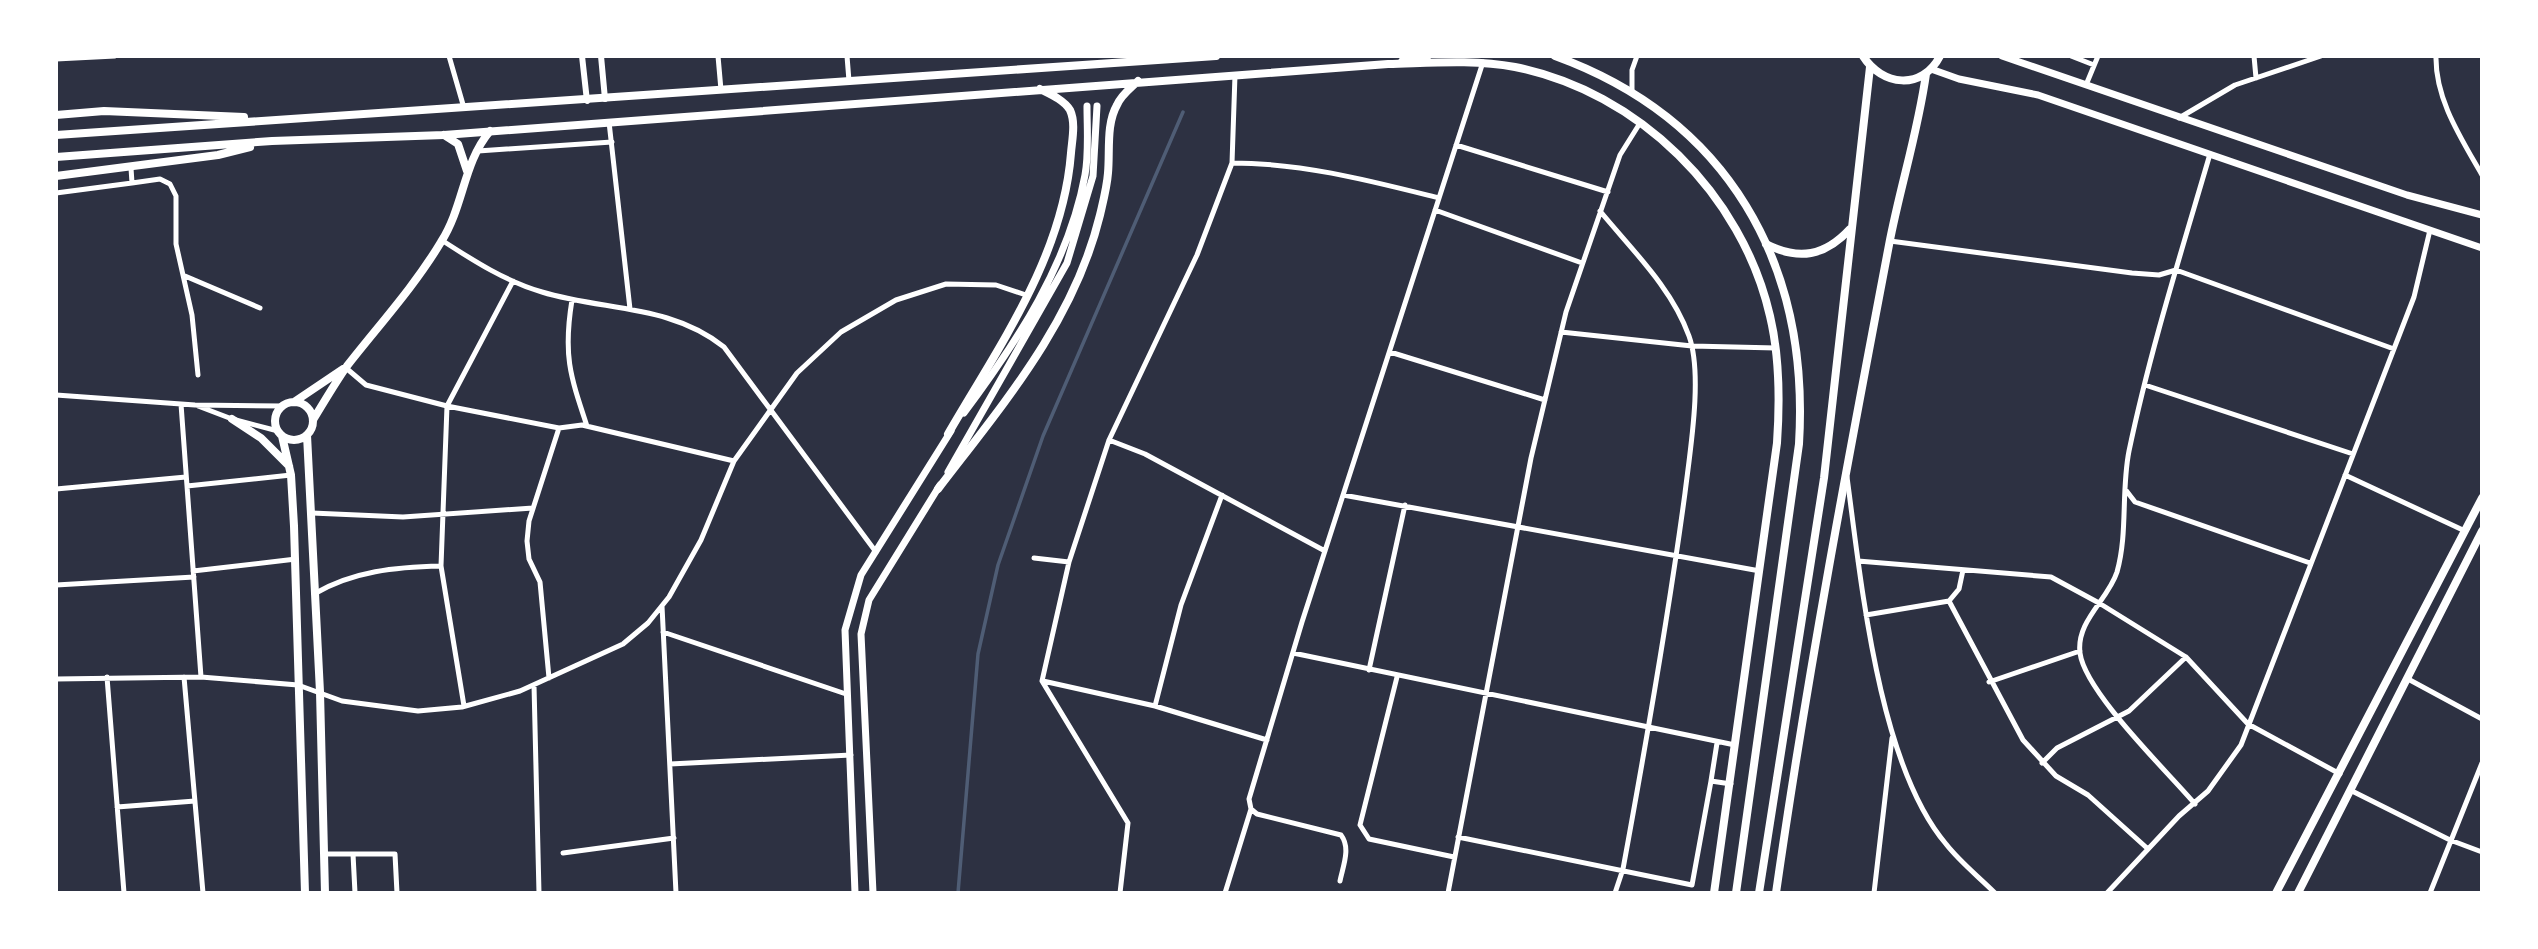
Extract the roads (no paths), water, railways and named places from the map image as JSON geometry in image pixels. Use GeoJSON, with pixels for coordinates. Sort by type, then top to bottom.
{"type":"FeatureCollection","features":[{"type":"Feature","properties":{"kind":"main road"},"geometry":{"type":"LineString","coordinates":[[1057,66],[1068,56]]}},
{"type":"Feature","properties":{"kind":"main road"},"geometry":{"type":"LineString","coordinates":[[1125,56],[1135,62]]}},
{"type":"Feature","properties":{"kind":"main road"},"geometry":{"type":"LineString","coordinates":[[56,135],[1216,56]]}},
{"type":"Feature","properties":{"kind":"main road"},"geometry":{"type":"LineString","coordinates":[[1388,64],[1428,56]]}},
{"type":"Feature","properties":{"kind":"main road"},"geometry":{"type":"LineString","coordinates":[[1555,56],[1632,91],[1666,116],[1718,166],[1743,201],[1766,244],[1791,310],[1798,357],[1801,416],[1736,893]]}},
{"type":"Feature","properties":{"kind":"main road"},"geometry":{"type":"LineString","coordinates":[[1863,56],[1870,67],[1884,78],[1901,81],[1929,71],[2038,94],[2482,248]]}},
{"type":"Feature","properties":{"kind":"main road"},"geometry":{"type":"LineString","coordinates":[[1776,893],[1791,783],[1890,241],[1929,71],[1940,56]]}},
{"type":"Feature","properties":{"kind":"main road"},"geometry":{"type":"LineString","coordinates":[[2002,56],[2407,195],[2482,215]]}},
{"type":"Feature","properties":{"kind":"main road"},"geometry":{"type":"LineString","coordinates":[[56,157],[272,141],[444,135],[1388,64],[1483,62],[1562,81],[1597,95],[1640,123],[1688,164],[1728,215],[1762,288],[1776,348],[1780,382],[1777,443],[1714,893]]}},
{"type":"Feature","properties":{"kind":"main road"},"geometry":{"type":"LineString","coordinates":[[1759,893],[1824,478],[1870,67]]}},
{"type":"Feature","properties":{"kind":"main road"},"geometry":{"type":"LineString","coordinates":[[938,489],[1014,392],[1066,307],[1089,254],[1100,215],[1108,176],[1111,119],[1121,98],[1138,81]]}},
{"type":"Feature","properties":{"kind":"main road"},"geometry":{"type":"LineString","coordinates":[[855,893],[845,630],[861,575],[948,435],[1048,253],[1062,214],[1073,131],[1069,109],[1040,89]]}},
{"type":"Feature","properties":{"kind":"main road"},"geometry":{"type":"LineString","coordinates":[[948,435],[994,370],[1038,300],[1059,259],[1075,216],[1085,174],[1087,106]]}},
{"type":"Feature","properties":{"kind":"main road"},"geometry":{"type":"LineString","coordinates":[[873,893],[861,634],[869,600],[938,489],[1067,263],[1093,176],[1097,106]]}},
{"type":"Feature","properties":{"kind":"main road"},"geometry":{"type":"LineString","coordinates":[[56,115],[104,111],[275,119]]}},
{"type":"Feature","properties":{"kind":"main road"},"geometry":{"type":"LineString","coordinates":[[325,893],[320,692],[307,435],[313,420],[346,368],[400,302],[443,240],[460,201],[475,151],[490,131]]}},
{"type":"Feature","properties":{"kind":"main road"},"geometry":{"type":"LineString","coordinates":[[444,135],[458,144],[467,172]]}},
{"type":"Feature","properties":{"kind":"main road"},"geometry":{"type":"LineString","coordinates":[[56,176],[218,155],[272,141]]}},
{"type":"Feature","properties":{"kind":"main road"},"geometry":{"type":"LineString","coordinates":[[1766,244],[1798,256],[1819,252],[1836,244],[1850,229]]}},
{"type":"Feature","properties":{"kind":"main road"},"geometry":{"type":"LineString","coordinates":[[305,893],[296,559],[290,471],[275,420],[283,406],[294,402],[346,368]]}},
{"type":"Feature","properties":{"kind":"main road"},"geometry":{"type":"LineString","coordinates":[[294,402],[305,406],[313,420]]}},
{"type":"Feature","properties":{"kind":"main road"},"geometry":{"type":"LineString","coordinates":[[232,419],[261,438],[290,471]]}},
{"type":"Feature","properties":{"kind":"main road"},"geometry":{"type":"LineString","coordinates":[[280,433],[297,440],[307,435]]}},
{"type":"Feature","properties":{"kind":"main road"},"geometry":{"type":"LineString","coordinates":[[2276,893],[2482,498]]}},
{"type":"Feature","properties":{"kind":"main road"},"geometry":{"type":"LineString","coordinates":[[2298,893],[2482,531]]}},
{"type":"Feature","properties":{"kind":"street"},"geometry":{"type":"LineString","coordinates":[[56,59],[115,56]]}},
{"type":"Feature","properties":{"kind":"street"},"geometry":{"type":"LineString","coordinates":[[449,56],[464,108]]}},
{"type":"Feature","properties":{"kind":"street"},"geometry":{"type":"LineString","coordinates":[[582,56],[587,100]]}},
{"type":"Feature","properties":{"kind":"street"},"geometry":{"type":"LineString","coordinates":[[601,56],[606,99]]}},
{"type":"Feature","properties":{"kind":"street"},"geometry":{"type":"LineString","coordinates":[[718,56],[721,90]]}},
{"type":"Feature","properties":{"kind":"street"},"geometry":{"type":"LineString","coordinates":[[847,56],[849,81]]}},
{"type":"Feature","properties":{"kind":"street"},"geometry":{"type":"LineString","coordinates":[[1632,91],[1632,70],[1637,56]]}},
{"type":"Feature","properties":{"kind":"street"},"geometry":{"type":"LineString","coordinates":[[2070,56],[2094,65]]}},
{"type":"Feature","properties":{"kind":"street"},"geometry":{"type":"LineString","coordinates":[[2086,85],[2098,56]]}},
{"type":"Feature","properties":{"kind":"street"},"geometry":{"type":"LineString","coordinates":[[2254,56],[2256,78]]}},
{"type":"Feature","properties":{"kind":"street"},"geometry":{"type":"LineString","coordinates":[[2179,118],[2235,85],[2321,56]]}},
{"type":"Feature","properties":{"kind":"street"},"geometry":{"type":"LineString","coordinates":[[2436,56],[2435,77],[2443,101],[2482,175]]}},
{"type":"Feature","properties":{"kind":"street"},"geometry":{"type":"LineString","coordinates":[[1225,893],[1251,809],[1249,799],[1293,653],[1483,62]]}},
{"type":"Feature","properties":{"kind":"street"},"geometry":{"type":"LineString","coordinates":[[1120,893],[1128,823],[1042,681],[1069,562],[1109,440],[1197,256],[1232,163],[1235,75]]}},
{"type":"Feature","properties":{"kind":"street"},"geometry":{"type":"LineString","coordinates":[[609,122],[630,309]]}},
{"type":"Feature","properties":{"kind":"street"},"geometry":{"type":"LineString","coordinates":[[1448,893],[1518,525],[1561,332],[1620,155],[1640,123]]}},
{"type":"Feature","properties":{"kind":"street"},"geometry":{"type":"LineString","coordinates":[[475,151],[612,142]]}},
{"type":"Feature","properties":{"kind":"street"},"geometry":{"type":"LineString","coordinates":[[1456,145],[1608,192]]}},
{"type":"Feature","properties":{"kind":"street"},"geometry":{"type":"LineString","coordinates":[[2195,804],[2095,685],[2084,668],[2080,651],[2084,629],[2116,575],[2121,552],[2129,452],[2176,270],[2210,154]]}},
{"type":"Feature","properties":{"kind":"street"},"geometry":{"type":"LineString","coordinates":[[1232,163],[1275,163],[1350,176],[1439,198]]}},
{"type":"Feature","properties":{"kind":"street"},"geometry":{"type":"LineString","coordinates":[[131,168],[132,183]]}},
{"type":"Feature","properties":{"kind":"street"},"geometry":{"type":"LineString","coordinates":[[56,193],[160,179],[170,184],[176,196],[176,244],[185,276],[198,375]]}},
{"type":"Feature","properties":{"kind":"street"},"geometry":{"type":"LineString","coordinates":[[1436,210],[1582,263]]}},
{"type":"Feature","properties":{"kind":"street"},"geometry":{"type":"LineString","coordinates":[[1600,211],[1671,297],[1692,346],[1695,360],[1692,439],[1676,556],[1649,726],[1623,869],[1615,893]]}},
{"type":"Feature","properties":{"kind":"street"},"geometry":{"type":"LineString","coordinates":[[2108,893],[2148,849],[2195,804],[2232,759],[2394,349],[2417,286],[2430,230]]}},
{"type":"Feature","properties":{"kind":"street"},"geometry":{"type":"LineString","coordinates":[[443,240],[492,273],[513,281],[572,300],[630,309],[702,329],[724,347],[876,552]]}},
{"type":"Feature","properties":{"kind":"street"},"geometry":{"type":"LineString","coordinates":[[1890,241],[2132,273],[2159,275],[2176,270],[2394,349]]}},
{"type":"Feature","properties":{"kind":"street"},"geometry":{"type":"LineString","coordinates":[[185,276],[260,309]]}},
{"type":"Feature","properties":{"kind":"street"},"geometry":{"type":"LineString","coordinates":[[464,706],[441,566],[440,514],[447,406],[513,281]]}},
{"type":"Feature","properties":{"kind":"street"},"geometry":{"type":"LineString","coordinates":[[56,679],[201,677],[298,685],[342,701],[418,712],[464,706],[534,685],[623,643],[648,623],[662,606],[701,540],[734,461],[797,373],[841,332],[896,300],[946,284],[996,285],[1026,295]]}},
{"type":"Feature","properties":{"kind":"street"},"geometry":{"type":"LineString","coordinates":[[572,300],[566,333],[567,366],[587,426]]}},
{"type":"Feature","properties":{"kind":"street"},"geometry":{"type":"LineString","coordinates":[[1561,332],[1692,346],[1776,348]]}},
{"type":"Feature","properties":{"kind":"street"},"geometry":{"type":"LineString","coordinates":[[1390,352],[1545,400]]}},
{"type":"Feature","properties":{"kind":"street"},"geometry":{"type":"LineString","coordinates":[[346,368],[366,385],[447,406],[559,428],[587,426],[734,461]]}},
{"type":"Feature","properties":{"kind":"street"},"geometry":{"type":"LineString","coordinates":[[2145,385],[2353,454]]}},
{"type":"Feature","properties":{"kind":"street"},"geometry":{"type":"LineString","coordinates":[[56,394],[195,405],[283,406]]}},
{"type":"Feature","properties":{"kind":"street"},"geometry":{"type":"LineString","coordinates":[[181,404],[201,677]]}},
{"type":"Feature","properties":{"kind":"street"},"geometry":{"type":"LineString","coordinates":[[195,405],[280,433]]}},
{"type":"Feature","properties":{"kind":"street"},"geometry":{"type":"LineString","coordinates":[[549,678],[540,582],[529,559],[527,541],[533,508],[559,428]]}},
{"type":"Feature","properties":{"kind":"street"},"geometry":{"type":"LineString","coordinates":[[1109,440],[1145,454],[1325,551]]}},
{"type":"Feature","properties":{"kind":"street"},"geometry":{"type":"LineString","coordinates":[[187,486],[290,471]]}},
{"type":"Feature","properties":{"kind":"street"},"geometry":{"type":"LineString","coordinates":[[2345,475],[2465,531]]}},
{"type":"Feature","properties":{"kind":"street"},"geometry":{"type":"LineString","coordinates":[[56,489],[186,477]]}},
{"type":"Feature","properties":{"kind":"street"},"geometry":{"type":"LineString","coordinates":[[1847,477],[1866,615],[1892,735],[1921,805],[1945,844],[1995,893]]}},
{"type":"Feature","properties":{"kind":"street"},"geometry":{"type":"LineString","coordinates":[[2126,489],[2135,502],[2310,563]]}},
{"type":"Feature","properties":{"kind":"street"},"geometry":{"type":"LineString","coordinates":[[1155,706],[1181,605],[1222,495]]}},
{"type":"Feature","properties":{"kind":"street"},"geometry":{"type":"LineString","coordinates":[[1343,495],[1760,571]]}},
{"type":"Feature","properties":{"kind":"street"},"geometry":{"type":"LineString","coordinates":[[1369,670],[1405,505]]}},
{"type":"Feature","properties":{"kind":"street"},"geometry":{"type":"LineString","coordinates":[[312,513],[404,517],[533,508]]}},
{"type":"Feature","properties":{"kind":"street"},"geometry":{"type":"LineString","coordinates":[[1034,558],[1069,562]]}},
{"type":"Feature","properties":{"kind":"street"},"geometry":{"type":"LineString","coordinates":[[56,585],[193,574],[296,559]]}},
{"type":"Feature","properties":{"kind":"street"},"geometry":{"type":"LineString","coordinates":[[1858,561],[2051,578],[2099,603],[2186,657],[2248,724],[2340,774]]}},
{"type":"Feature","properties":{"kind":"street"},"geometry":{"type":"LineString","coordinates":[[314,594],[334,582],[380,570],[441,566]]}},
{"type":"Feature","properties":{"kind":"street"},"geometry":{"type":"LineString","coordinates":[[1866,615],[1949,601],[1959,589],[1963,570]]}},
{"type":"Feature","properties":{"kind":"street"},"geometry":{"type":"LineString","coordinates":[[1949,601],[1989,682],[2022,740],[2042,763],[2097,802],[2148,849]]}},
{"type":"Feature","properties":{"kind":"street"},"geometry":{"type":"LineString","coordinates":[[662,606],[676,893]]}},
{"type":"Feature","properties":{"kind":"street"},"geometry":{"type":"LineString","coordinates":[[663,632],[846,694]]}},
{"type":"Feature","properties":{"kind":"street"},"geometry":{"type":"LineString","coordinates":[[1989,682],[2080,651]]}},
{"type":"Feature","properties":{"kind":"street"},"geometry":{"type":"LineString","coordinates":[[1293,653],[1397,677],[1649,726],[1736,746]]}},
{"type":"Feature","properties":{"kind":"street"},"geometry":{"type":"LineString","coordinates":[[2042,763],[2057,748],[2120,717],[2186,657]]}},
{"type":"Feature","properties":{"kind":"street"},"geometry":{"type":"LineString","coordinates":[[107,677],[124,893]]}},
{"type":"Feature","properties":{"kind":"street"},"geometry":{"type":"LineString","coordinates":[[184,677],[203,893]]}},
{"type":"Feature","properties":{"kind":"street"},"geometry":{"type":"LineString","coordinates":[[1397,677],[1360,825],[1362,833],[1369,839],[1454,857]]}},
{"type":"Feature","properties":{"kind":"street"},"geometry":{"type":"LineString","coordinates":[[2408,679],[2482,719]]}},
{"type":"Feature","properties":{"kind":"street"},"geometry":{"type":"LineString","coordinates":[[1042,681],[1155,706],[1267,740]]}},
{"type":"Feature","properties":{"kind":"street"},"geometry":{"type":"LineString","coordinates":[[534,685],[539,893]]}},
{"type":"Feature","properties":{"kind":"street"},"geometry":{"type":"LineString","coordinates":[[1874,893],[1892,735]]}},
{"type":"Feature","properties":{"kind":"street"},"geometry":{"type":"LineString","coordinates":[[1458,837],[1692,885],[1717,743]]}},
{"type":"Feature","properties":{"kind":"street"},"geometry":{"type":"LineString","coordinates":[[670,764],[851,755]]}},
{"type":"Feature","properties":{"kind":"street"},"geometry":{"type":"LineString","coordinates":[[2430,893],[2482,764]]}},
{"type":"Feature","properties":{"kind":"street"},"geometry":{"type":"LineString","coordinates":[[1711,781],[1731,784]]}},
{"type":"Feature","properties":{"kind":"street"},"geometry":{"type":"LineString","coordinates":[[2352,790],[2450,840],[2482,852]]}},
{"type":"Feature","properties":{"kind":"street"},"geometry":{"type":"LineString","coordinates":[[117,807],[195,801]]}},
{"type":"Feature","properties":{"kind":"street"},"geometry":{"type":"LineString","coordinates":[[1251,809],[1268,818],[1341,835],[1347,850],[1340,881]]}},
{"type":"Feature","properties":{"kind":"street"},"geometry":{"type":"LineString","coordinates":[[563,853],[674,838]]}},
{"type":"Feature","properties":{"kind":"street"},"geometry":{"type":"LineString","coordinates":[[353,854],[355,893]]}},
{"type":"Feature","properties":{"kind":"street"},"geometry":{"type":"LineString","coordinates":[[324,855],[395,854],[397,893]]}},
{"type":"Feature","properties":{"kind":"waterway"},"geometry":{"type":"LineString","coordinates":[[958,893],[978,654],[998,565],[1043,436],[1183,112]]}}]}
